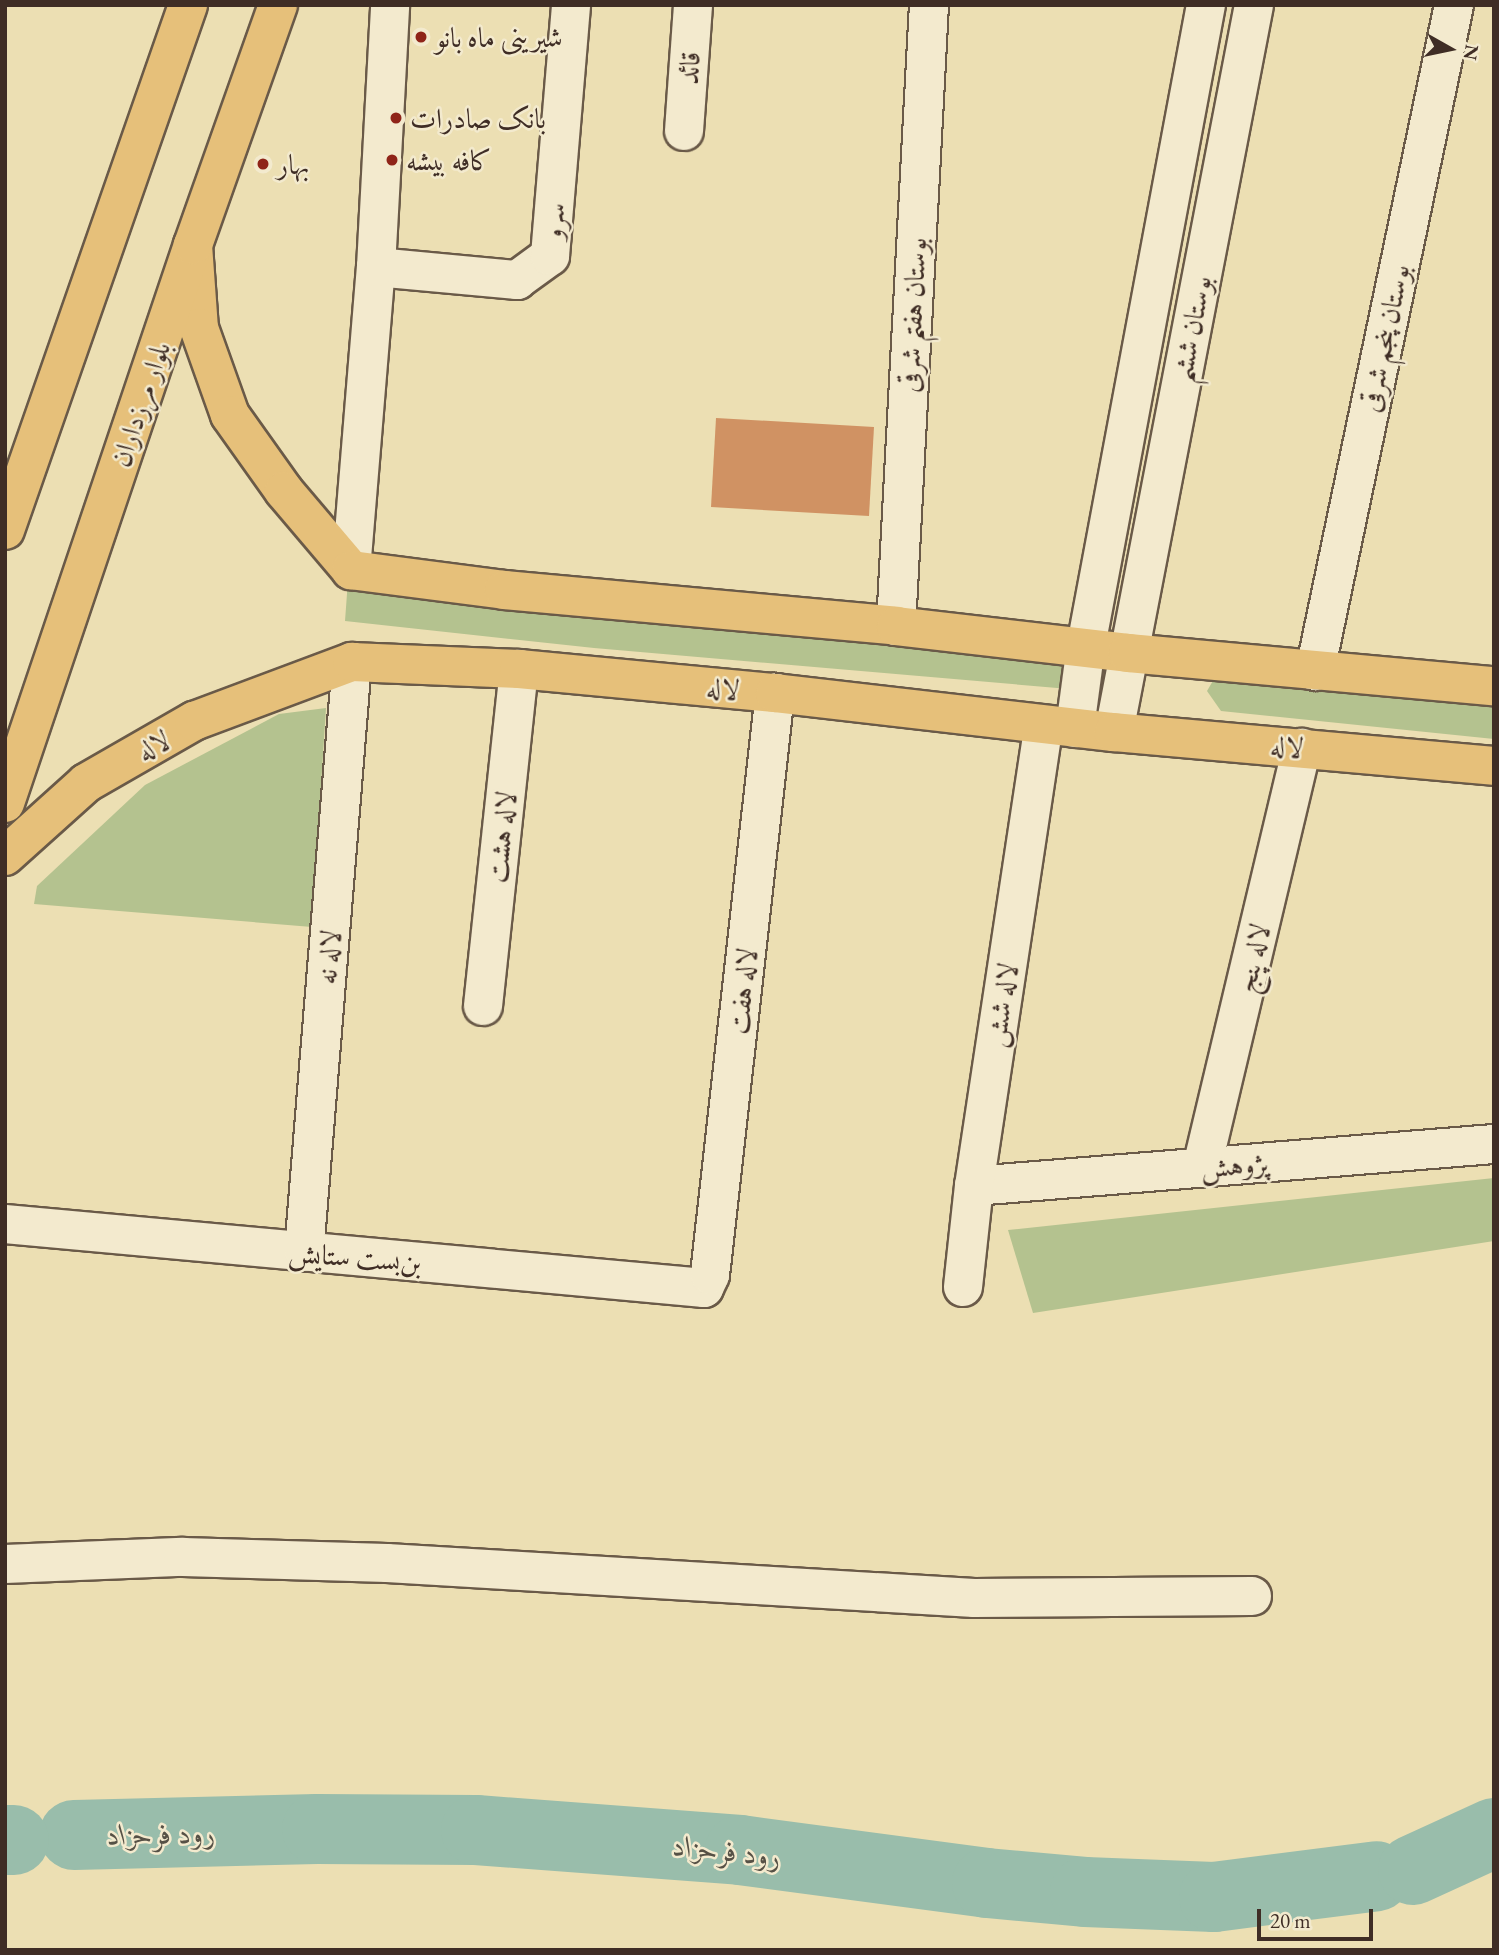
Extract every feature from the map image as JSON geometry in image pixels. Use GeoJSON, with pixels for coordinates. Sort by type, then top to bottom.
{"type":"FeatureCollection","features":[{"type":"Feature","properties":{"kind":"main road"},"geometry":{"type":"LineString","coordinates":[[5,530],[188,5]]}},
{"type":"Feature","properties":{"kind":"main road","name":"بلوار مرزداران"},"geometry":{"type":"LineString","coordinates":[[5,803],[193,245],[278,5]]}},
{"type":"Feature","properties":{"kind":"main road"},"geometry":{"type":"LineString","coordinates":[[193,245],[199,328],[230,415],[284,491],[351,569],[504,590],[896,626],[1128,653],[1494,686]]}},
{"type":"Feature","properties":{"kind":"main road","name":"لاله"},"geometry":{"type":"LineString","coordinates":[[5,856],[86,783],[194,721],[352,662],[519,669],[775,693],[1114,732],[1494,766]]}},
{"type":"Feature","properties":{"kind":"street"},"geometry":{"type":"LineString","coordinates":[[351,569],[376,267],[390,5]]}},
{"type":"Feature","properties":{"kind":"street","name":"سرو"},"geometry":{"type":"LineString","coordinates":[[376,267],[517,280],[550,256],[571,5]]}},
{"type":"Feature","properties":{"kind":"street","name":"قائد"},"geometry":{"type":"LineString","coordinates":[[684,131],[694,5]]}},
{"type":"Feature","properties":{"kind":"street","name":"بوستان هفتم شرقی"},"geometry":{"type":"LineString","coordinates":[[896,626],[929,5]]}},
{"type":"Feature","properties":{"kind":"street","name":"بوستان ششم"},"geometry":{"type":"LineString","coordinates":[[1059,726],[1086,646],[1206,5]]}},
{"type":"Feature","properties":{"kind":"street","name":"بوستان ششم"},"geometry":{"type":"LineString","coordinates":[[1114,732],[1254,5]]}},
{"type":"Feature","properties":{"kind":"street","name":"بوستان پنجم شرقی"},"geometry":{"type":"LineString","coordinates":[[1315,671],[1454,5]]}},
{"type":"Feature","properties":{"kind":"street","name":"لاله نه"},"geometry":{"type":"LineString","coordinates":[[304,1252],[352,662]]}},
{"type":"Feature","properties":{"kind":"street","name":"لاله هشت"},"geometry":{"type":"LineString","coordinates":[[483,1006],[519,669]]}},
{"type":"Feature","properties":{"kind":"street","name":"لاله هفت"},"geometry":{"type":"LineString","coordinates":[[704,1288],[710,1275],[775,693]]}},
{"type":"Feature","properties":{"kind":"street","name":"لاله شش"},"geometry":{"type":"LineString","coordinates":[[963,1287],[974,1186],[1059,726]]}},
{"type":"Feature","properties":{"kind":"street","name":"لاله پنج"},"geometry":{"type":"LineString","coordinates":[[1202,1167],[1302,748]]}},
{"type":"Feature","properties":{"kind":"street","name":"پژوهش"},"geometry":{"type":"LineString","coordinates":[[974,1186],[1494,1144]]}},
{"type":"Feature","properties":{"kind":"street","name":"بن‌بست ستایش"},"geometry":{"type":"LineString","coordinates":[[5,1224],[704,1288]]}},
{"type":"Feature","properties":{"kind":"street"},"geometry":{"type":"LineString","coordinates":[[5,1564],[183,1557],[387,1563],[974,1598],[1252,1596]]}},
{"type":"Feature","properties":{"kind":"green space"},"geometry":{"type":"Polygon","coordinates":[[[348,580],[599,616],[1036,659],[1073,668],[1069,689],[594,648],[345,621],[348,580]]]}},
{"type":"Feature","properties":{"kind":"green space"},"geometry":{"type":"Polygon","coordinates":[[[1214,679],[1494,706],[1494,739],[1221,711],[1207,691],[1214,679]]]}},
{"type":"Feature","properties":{"kind":"green space"},"geometry":{"type":"Polygon","coordinates":[[[326,708],[312,927],[34,904],[37,886],[145,785],[279,714],[326,708]]]}},
{"type":"Feature","properties":{"kind":"green space"},"geometry":{"type":"Polygon","coordinates":[[[1494,1178],[1494,1241],[1033,1313],[1008,1230],[1494,1178]]]}},
{"type":"Feature","properties":{"kind":"building"},"geometry":{"type":"Polygon","coordinates":[[[716,418],[874,427],[869,516],[711,507],[716,418]]]}},
{"type":"Feature","properties":{"kind":"waterway","name":"رود فرحزاد"},"geometry":{"type":"LineString","coordinates":[[74,1835],[317,1829],[476,1830],[740,1850],[987,1883],[1085,1892],[1214,1897],[1377,1876]]}},
{"type":"Feature","properties":{"kind":"waterway","name":"رود فرحزاد"},"geometry":{"type":"LineString","coordinates":[[1413,1870],[1494,1833]]}},
{"type":"Feature","properties":{"kind":"waterway","name":"رود فرحزاد"},"geometry":{"type":"LineString","coordinates":[[5,1840],[14,1840]]}},
{"type":"Feature","properties":{"kind":"place","name":"شیرینی ماه بانو"},"geometry":{"type":"Point","coordinates":[421,37]}},
{"type":"Feature","properties":{"kind":"place","name":"بانک صادرات"},"geometry":{"type":"Point","coordinates":[396,118]}},
{"type":"Feature","properties":{"kind":"place","name":"کافه بیشه"},"geometry":{"type":"Point","coordinates":[392,160]}},
{"type":"Feature","properties":{"kind":"place","name":"بهار"},"geometry":{"type":"Point","coordinates":[263,164]}}]}
